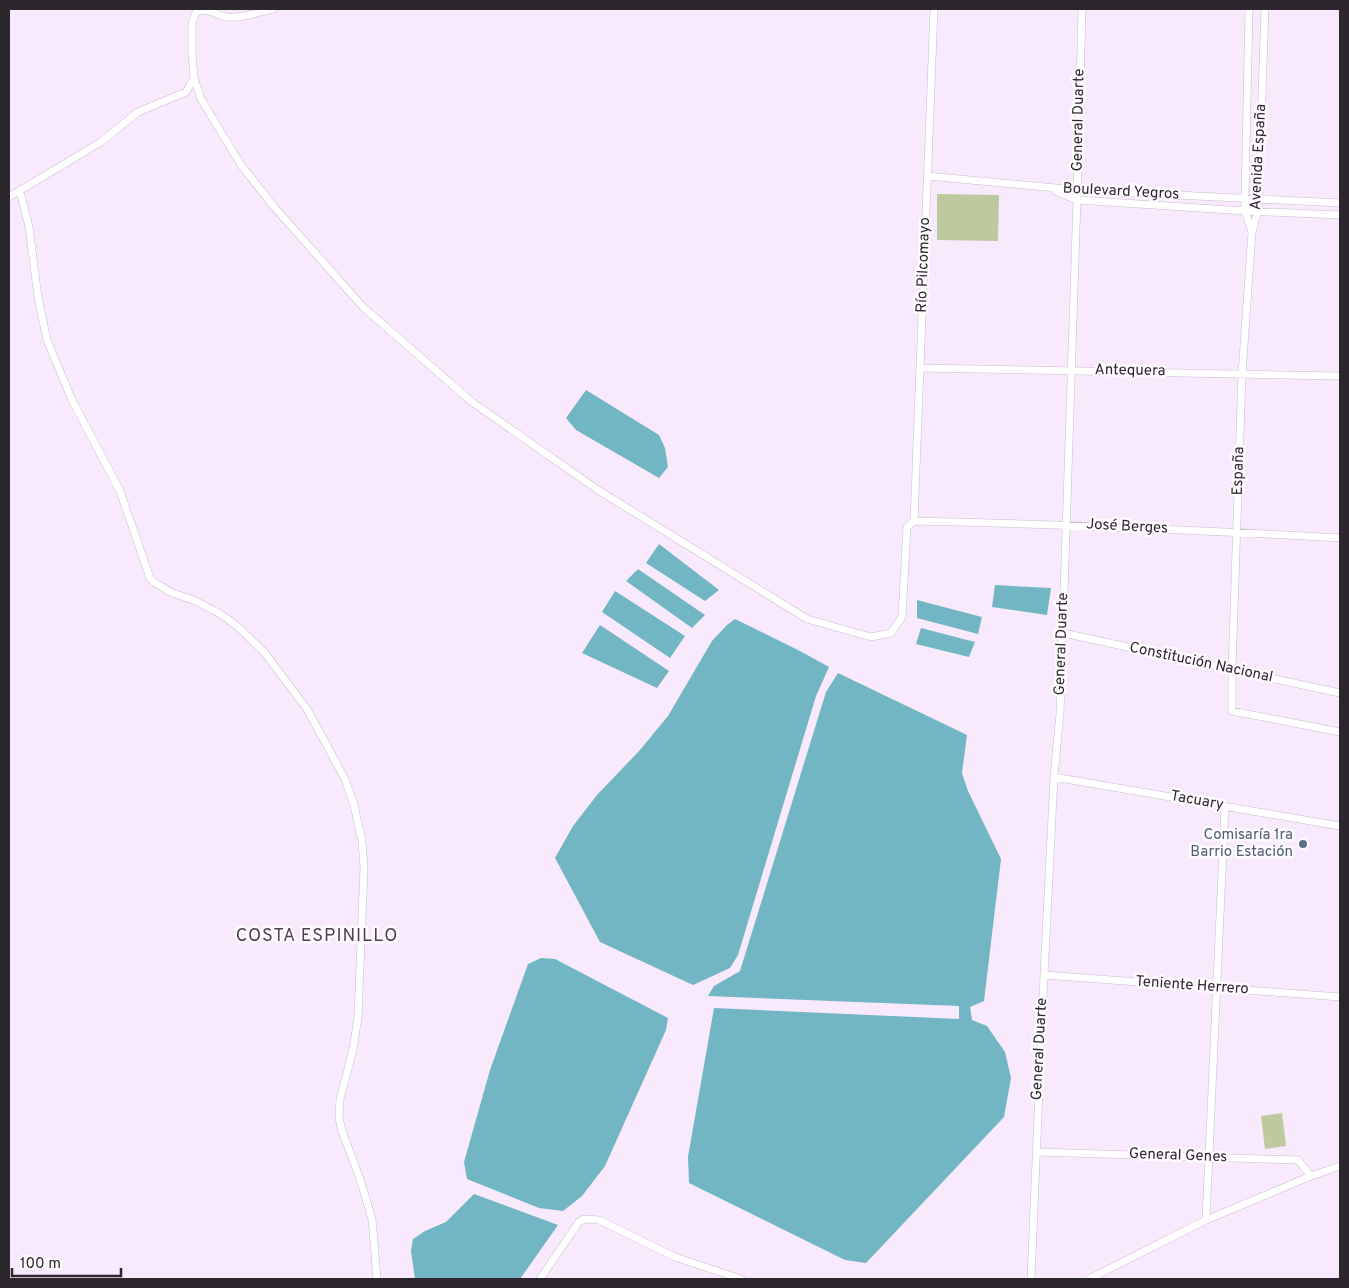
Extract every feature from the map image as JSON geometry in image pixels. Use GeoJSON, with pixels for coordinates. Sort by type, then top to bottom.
{"type":"FeatureCollection","features":[{"type":"Feature","properties":{"kind":"street"},"geometry":{"type":"LineString","coordinates":[[210,10],[227,17],[246,16],[273,9]]}},
{"type":"Feature","properties":{"kind":"street","name":"Río Pilcomayo"},"geometry":{"type":"LineString","coordinates":[[210,10],[196,12],[192,23],[194,78],[201,99],[240,165],[275,208],[363,306],[472,402],[598,490],[807,619],[870,637],[891,632],[902,617],[907,527],[914,521],[934,9]]}},
{"type":"Feature","properties":{"kind":"street","name":"General Duarte"},"geometry":{"type":"LineString","coordinates":[[1031,1279],[1054,777],[1060,713],[1082,9]]}},
{"type":"Feature","properties":{"kind":"street","name":"Avenida España"},"geometry":{"type":"LineString","coordinates":[[1249,9],[1245,211],[1252,232]]}},
{"type":"Feature","properties":{"kind":"street","name":"Avenida España"},"geometry":{"type":"LineString","coordinates":[[1252,232],[1258,211],[1259,199],[1265,9]]}},
{"type":"Feature","properties":{"kind":"street"},"geometry":{"type":"LineString","coordinates":[[9,196],[101,142],[138,112],[186,92],[194,78]]}},
{"type":"Feature","properties":{"kind":"street"},"geometry":{"type":"LineString","coordinates":[[927,176],[1048,188]]}},
{"type":"Feature","properties":{"kind":"street","name":"Boulevard Yegros"},"geometry":{"type":"LineString","coordinates":[[1048,188],[1340,203]]}},
{"type":"Feature","properties":{"kind":"street","name":"Boulevard Yegros"},"geometry":{"type":"LineString","coordinates":[[1048,188],[1077,200],[1340,215]]}},
{"type":"Feature","properties":{"kind":"street"},"geometry":{"type":"LineString","coordinates":[[20,191],[29,227],[38,297],[47,340],[72,400],[120,491],[150,578],[170,592],[222,615],[237,626],[264,652],[307,708],[345,778],[354,805],[363,848],[364,867],[358,1017],[353,1050],[340,1099],[339,1118],[372,1219],[377,1279]]}},
{"type":"Feature","properties":{"kind":"street","name":"España"},"geometry":{"type":"LineString","coordinates":[[1252,232],[1242,374],[1232,711],[1340,732]]}},
{"type":"Feature","properties":{"kind":"street","name":"Antequera"},"geometry":{"type":"LineString","coordinates":[[920,368],[1340,376]]}},
{"type":"Feature","properties":{"kind":"street","name":"José Berges"},"geometry":{"type":"LineString","coordinates":[[914,521],[1066,524],[1340,538]]}},
{"type":"Feature","properties":{"kind":"street","name":"Constitución Nacional"},"geometry":{"type":"LineString","coordinates":[[1063,632],[1340,693]]}},
{"type":"Feature","properties":{"kind":"street","name":"Tacuary"},"geometry":{"type":"LineString","coordinates":[[1054,777],[1340,826]]}},
{"type":"Feature","properties":{"kind":"street"},"geometry":{"type":"LineString","coordinates":[[1206,1220],[1225,806]]}},
{"type":"Feature","properties":{"kind":"street","name":"Teniente Herrero"},"geometry":{"type":"LineString","coordinates":[[1044,975],[1340,997]]}},
{"type":"Feature","properties":{"kind":"street","name":"General Genes"},"geometry":{"type":"LineString","coordinates":[[1036,1152],[1298,1160],[1311,1176]]}},
{"type":"Feature","properties":{"kind":"street"},"geometry":{"type":"LineString","coordinates":[[1089,1279],[1206,1220],[1311,1176],[1340,1166]]}},
{"type":"Feature","properties":{"kind":"street"},"geometry":{"type":"LineString","coordinates":[[540,1279],[579,1222],[584,1219],[599,1220],[675,1256],[741,1279]]}},
{"type":"Feature","properties":{"kind":"green space"},"geometry":{"type":"Polygon","coordinates":[[[937,194],[999,195],[998,241],[937,240],[937,194]]]}},
{"type":"Feature","properties":{"kind":"green space"},"geometry":{"type":"Polygon","coordinates":[[[1282,1113],[1286,1146],[1265,1149],[1261,1116],[1282,1113]]]}},
{"type":"Feature","properties":{"kind":"water"},"geometry":{"type":"Polygon","coordinates":[[[586,390],[659,435],[665,448],[668,467],[659,478],[576,430],[566,418],[586,390]]]}},
{"type":"Feature","properties":{"kind":"water"},"geometry":{"type":"Polygon","coordinates":[[[659,544],[719,590],[705,601],[646,563],[659,544]]]}},
{"type":"Feature","properties":{"kind":"water"},"geometry":{"type":"Polygon","coordinates":[[[638,569],[705,615],[692,628],[626,581],[638,569]]]}},
{"type":"Feature","properties":{"kind":"water"},"geometry":{"type":"Polygon","coordinates":[[[995,585],[1051,588],[1047,615],[992,607],[995,585]]]}},
{"type":"Feature","properties":{"kind":"water"},"geometry":{"type":"Polygon","coordinates":[[[615,591],[685,636],[670,658],[602,612],[615,591]]]}},
{"type":"Feature","properties":{"kind":"water"},"geometry":{"type":"Polygon","coordinates":[[[917,600],[982,617],[978,634],[917,618],[917,600]]]}},
{"type":"Feature","properties":{"kind":"water"},"geometry":{"type":"Polygon","coordinates":[[[735,619],[829,667],[816,696],[738,955],[730,968],[693,985],[600,942],[555,858],[573,826],[597,795],[640,750],[668,716],[712,641],[735,619]]]}},
{"type":"Feature","properties":{"kind":"water"},"geometry":{"type":"Polygon","coordinates":[[[600,625],[669,671],[657,688],[582,653],[600,625]]]}},
{"type":"Feature","properties":{"kind":"water"},"geometry":{"type":"Polygon","coordinates":[[[921,628],[975,642],[969,657],[916,644],[921,628]]]}},
{"type":"Feature","properties":{"kind":"water"},"geometry":{"type":"Polygon","coordinates":[[[838,673],[967,735],[962,773],[968,791],[1001,859],[984,1001],[970,1007],[972,1020],[987,1026],[1005,1052],[1011,1078],[1004,1117],[866,1263],[845,1260],[689,1183],[688,1157],[714,1008],[959,1019],[959,1006],[708,996],[714,986],[740,971],[826,692],[838,673]]]}},
{"type":"Feature","properties":{"kind":"water"},"geometry":{"type":"Polygon","coordinates":[[[541,958],[555,959],[668,1018],[666,1030],[605,1166],[582,1196],[563,1211],[539,1208],[467,1179],[464,1162],[490,1070],[528,964],[541,958]]]}},
{"type":"Feature","properties":{"kind":"water"},"geometry":{"type":"Polygon","coordinates":[[[474,1194],[558,1225],[520,1279],[415,1279],[411,1251],[413,1239],[425,1231],[446,1222],[474,1194]]]}},
{"type":"Feature","properties":{"kind":"place","name":"Comisaría 1ra Barrio Estación"},"geometry":{"type":"Point","coordinates":[1303,844]}},
{"type":"Feature","properties":{"kind":"district","name":"COSTA ESPINILLO"},"geometry":{"type":"Point","coordinates":[317,936]}}]}
